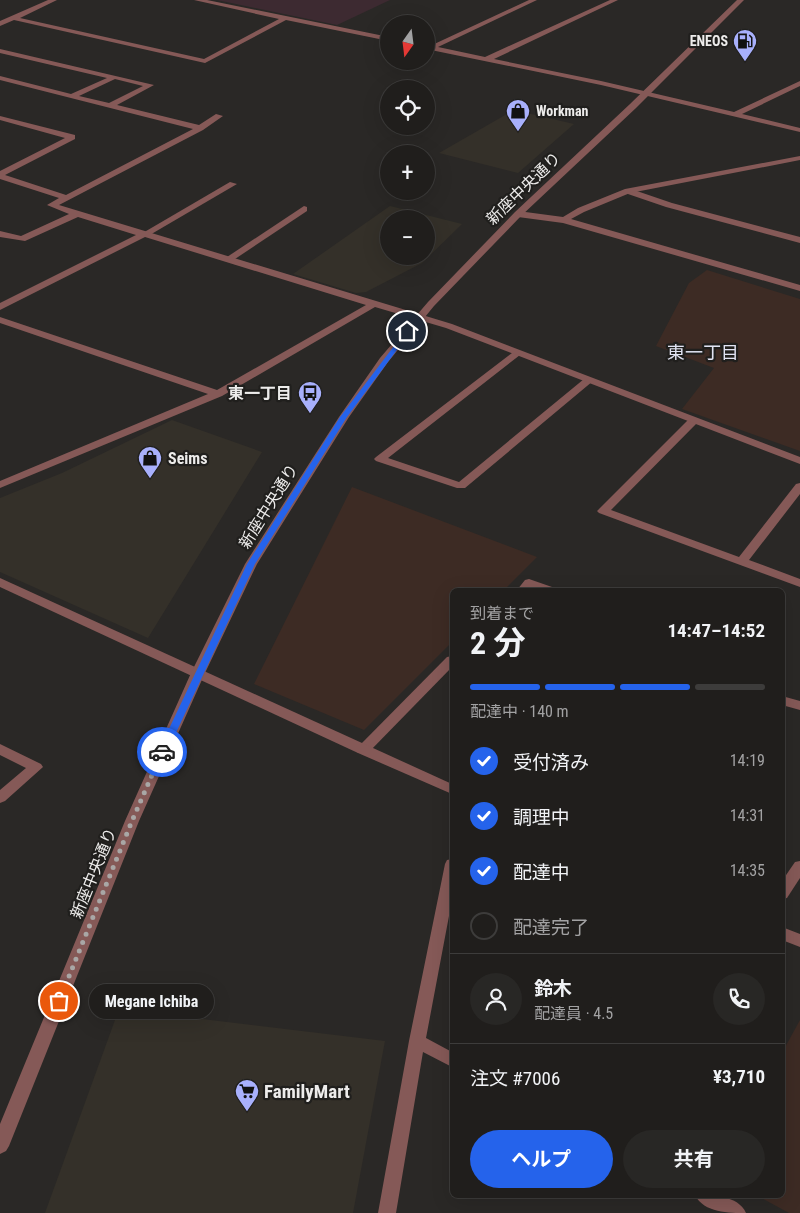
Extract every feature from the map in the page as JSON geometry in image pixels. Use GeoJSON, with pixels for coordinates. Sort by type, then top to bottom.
{"type":"FeatureCollection","features":[{"type":"Feature","properties":{"kind":"street"},"geometry":{"type":"LineString","coordinates":[[0,24],[54,0]]}},
{"type":"Feature","properties":{"kind":"street"},"geometry":{"type":"LineString","coordinates":[[197,0],[380,37]]}},
{"type":"Feature","properties":{"kind":"street"},"geometry":{"type":"LineString","coordinates":[[435,44],[534,0]]}},
{"type":"Feature","properties":{"kind":"street"},"geometry":{"type":"LineString","coordinates":[[487,59],[615,0]]}},
{"type":"Feature","properties":{"kind":"street","name":"新座中央通り"},"geometry":{"type":"LineString","coordinates":[[0,1146],[132,821],[198,673],[251,564],[344,417],[384,360],[419,317],[518,214],[646,94],[741,0]]}},
{"type":"Feature","properties":{"kind":"street"},"geometry":{"type":"LineString","coordinates":[[13,18],[205,61],[285,18]]}},
{"type":"Feature","properties":{"kind":"street"},"geometry":{"type":"LineString","coordinates":[[435,48],[601,83],[800,130]]}},
{"type":"Feature","properties":{"kind":"street"},"geometry":{"type":"LineString","coordinates":[[0,51],[150,85],[112,105]]}},
{"type":"Feature","properties":{"kind":"street"},"geometry":{"type":"LineString","coordinates":[[72,96],[114,77]]}},
{"type":"Feature","properties":{"kind":"street"},"geometry":{"type":"LineString","coordinates":[[0,78],[200,128]]}},
{"type":"Feature","properties":{"kind":"street"},"geometry":{"type":"LineString","coordinates":[[734,115],[800,83]]}},
{"type":"Feature","properties":{"kind":"street"},"geometry":{"type":"LineString","coordinates":[[219,116],[200,128],[51,205],[449,326],[800,461]]}},
{"type":"Feature","properties":{"kind":"street"},"geometry":{"type":"LineString","coordinates":[[0,118],[72,137],[0,175]]}},
{"type":"Feature","properties":{"kind":"street"},"geometry":{"type":"LineString","coordinates":[[564,220],[581,210],[628,191],[800,158]]}},
{"type":"Feature","properties":{"kind":"street"},"geometry":{"type":"LineString","coordinates":[[0,175],[67,198]]}},
{"type":"Feature","properties":{"kind":"street"},"geometry":{"type":"LineString","coordinates":[[0,308],[145,234],[233,184]]}},
{"type":"Feature","properties":{"kind":"street"},"geometry":{"type":"LineString","coordinates":[[628,191],[669,205],[800,240]]}},
{"type":"Feature","properties":{"kind":"street"},"geometry":{"type":"LineString","coordinates":[[229,259],[304,209]]}},
{"type":"Feature","properties":{"kind":"street"},"geometry":{"type":"LineString","coordinates":[[0,234],[22,239],[77,214]]}},
{"type":"Feature","properties":{"kind":"street"},"geometry":{"type":"LineString","coordinates":[[518,214],[564,220],[800,288]]}},
{"type":"Feature","properties":{"kind":"street"},"geometry":{"type":"LineString","coordinates":[[0,485],[218,394],[374,304]]}},
{"type":"Feature","properties":{"kind":"street"},"geometry":{"type":"LineString","coordinates":[[0,320],[218,394]]}},
{"type":"Feature","properties":{"kind":"street"},"geometry":{"type":"LineString","coordinates":[[516,353],[380,460],[461,486],[588,381]]}},
{"type":"Feature","properties":{"kind":"street"},"geometry":{"type":"LineString","coordinates":[[693,420],[603,511],[800,583]]}},
{"type":"Feature","properties":{"kind":"street"},"geometry":{"type":"LineString","coordinates":[[741,562],[800,486]]}},
{"type":"Feature","properties":{"kind":"street"},"geometry":{"type":"LineString","coordinates":[[0,582],[363,750],[450,788]]}},
{"type":"Feature","properties":{"kind":"street"},"geometry":{"type":"LineString","coordinates":[[525,588],[529,583],[543,588]]}},
{"type":"Feature","properties":{"kind":"street"},"geometry":{"type":"LineString","coordinates":[[363,750],[450,662]]}},
{"type":"Feature","properties":{"kind":"street"},"geometry":{"type":"LineString","coordinates":[[785,701],[800,706]]}},
{"type":"Feature","properties":{"kind":"street"},"geometry":{"type":"LineString","coordinates":[[0,749],[36,767],[0,798]]}},
{"type":"Feature","properties":{"kind":"street"},"geometry":{"type":"LineString","coordinates":[[785,889],[800,866]]}},
{"type":"Feature","properties":{"kind":"street"},"geometry":{"type":"LineString","coordinates":[[387,1213],[416,1041],[450,874]]}},
{"type":"Feature","properties":{"kind":"street"},"geometry":{"type":"LineString","coordinates":[[785,934],[800,941]]}},
{"type":"Feature","properties":{"kind":"street"},"geometry":{"type":"LineString","coordinates":[[416,1041],[450,1059]]}},
{"type":"Feature","properties":{"kind":"street"},"geometry":{"type":"LineString","coordinates":[[710,1198],[737,1213]]}},
{"type":"Feature","properties":{"kind":"shaded area"},"geometry":{"type":"Polygon","coordinates":[[[217,0],[390,0],[337,25],[217,0]]]}},
{"type":"Feature","properties":{"kind":"shaded area"},"geometry":{"type":"Polygon","coordinates":[[[514,110],[574,124],[518,173],[439,153],[514,110]]]}},
{"type":"Feature","properties":{"kind":"shaded area"},"geometry":{"type":"Polygon","coordinates":[[[390,206],[406,210],[384,210],[390,206]]]}},
{"type":"Feature","properties":{"kind":"shaded area"},"geometry":{"type":"Polygon","coordinates":[[[380,213],[380,265],[418,265],[366,292],[356,293],[293,274],[380,213]]]}},
{"type":"Feature","properties":{"kind":"shaded area"},"geometry":{"type":"Polygon","coordinates":[[[435,217],[462,224],[435,250],[435,217]]]}},
{"type":"Feature","properties":{"kind":"shaded area"},"geometry":{"type":"Polygon","coordinates":[[[707,270],[800,299],[800,451],[682,409],[714,368],[656,346],[689,283],[707,270]]]}},
{"type":"Feature","properties":{"kind":"shaded area"},"geometry":{"type":"Polygon","coordinates":[[[172,420],[262,452],[148,638],[0,572],[0,498],[62,473],[172,420]]]}},
{"type":"Feature","properties":{"kind":"shaded area"},"geometry":{"type":"Polygon","coordinates":[[[352,487],[537,557],[506,588],[450,588],[450,644],[364,730],[254,684],[352,487]]]}},
{"type":"Feature","properties":{"kind":"shaded area"},"geometry":{"type":"Polygon","coordinates":[[[119,1009],[385,1041],[353,1213],[45,1213],[119,1009]]]}},
{"type":"Feature","properties":{"kind":"shaded area"},"geometry":{"type":"Polygon","coordinates":[[[800,1020],[800,1213],[789,1213],[762,1198],[785,1198],[785,1047],[800,1020]]]}},
{"type":"Feature","properties":{"kind":"way so far"},"geometry":{"type":"LineString","coordinates":[[59,1001],[162,752]]}},
{"type":"Feature","properties":{"kind":"place","name":"ENEOS"},"geometry":{"type":"Point","coordinates":[745,62]}},
{"type":"Feature","properties":{"kind":"place","name":"Workman"},"geometry":{"type":"Point","coordinates":[518,132]}},
{"type":"Feature","properties":{"kind":"place","name":"東一丁目"},"geometry":{"type":"Point","coordinates":[310,414]}},
{"type":"Feature","properties":{"kind":"place","name":"Seims"},"geometry":{"type":"Point","coordinates":[150,479]}},
{"type":"Feature","properties":{"kind":"place","name":"Megane Ichiba"},"geometry":{"type":"Point","coordinates":[59,1001]}},
{"type":"Feature","properties":{"kind":"place","name":"FamilyMart"},"geometry":{"type":"Point","coordinates":[247,1112]}},
{"type":"Feature","properties":{"kind":"district","name":"東一丁目"},"geometry":{"type":"Point","coordinates":[703,353]}},
{"type":"Feature","properties":{"kind":"route"},"geometry":{"type":"LineString","coordinates":[[162,752],[251,564],[344,417],[407,331]]}}]}
